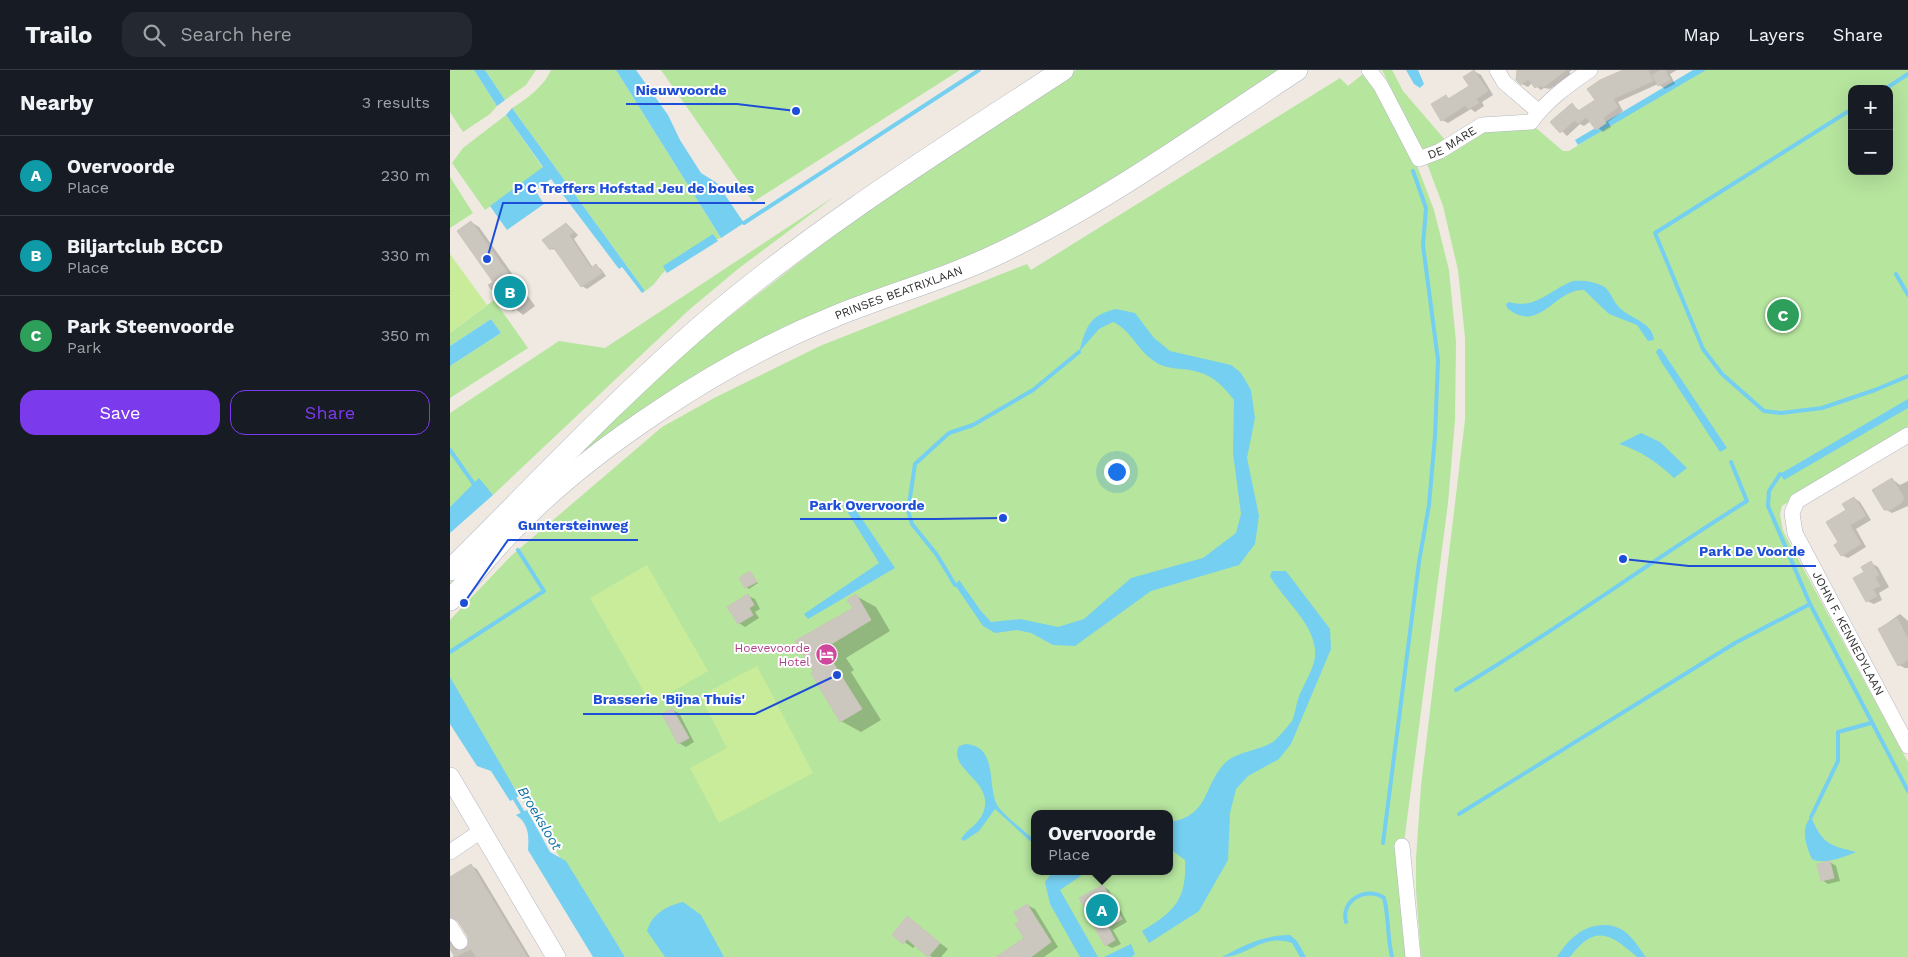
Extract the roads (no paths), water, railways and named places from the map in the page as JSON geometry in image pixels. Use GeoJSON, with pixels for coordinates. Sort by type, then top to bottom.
{"type":"FeatureCollection","features":[{"type":"Feature","properties":{"kind":"main road"},"geometry":{"type":"LineString","coordinates":[[450,600],[507,524],[674,350],[744,292],[872,195],[1063,70]]}},
{"type":"Feature","properties":{"kind":"main road","name":"PRINSES BEATRIXLAAN"},"geometry":{"type":"LineString","coordinates":[[507,524],[558,488],[600,452],[659,410],[723,371],[761,350],[837,315],[953,273],[1038,234],[1135,177],[1297,70]]}},
{"type":"Feature","properties":{"kind":"main road"},"geometry":{"type":"LineString","coordinates":[[450,570],[507,524]]}},
{"type":"Feature","properties":{"kind":"street","name":"DE MARE"},"geometry":{"type":"LineString","coordinates":[[1369,70],[1380,86],[1419,159],[1440,151],[1482,125],[1493,123],[1524,124],[1531,122],[1567,86],[1590,70]]}},
{"type":"Feature","properties":{"kind":"street"},"geometry":{"type":"LineString","coordinates":[[1497,70],[1504,82],[1539,112]]}},
{"type":"Feature","properties":{"kind":"street","name":"JOHN F. KENNEDYLAAN"},"geometry":{"type":"LineString","coordinates":[[1908,435],[1797,501],[1792,513],[1795,532],[1908,746]]}},
{"type":"Feature","properties":{"kind":"street"},"geometry":{"type":"LineString","coordinates":[[450,778],[556,957]]}},
{"type":"Feature","properties":{"kind":"street"},"geometry":{"type":"LineString","coordinates":[[450,852],[481,831]]}},
{"type":"Feature","properties":{"kind":"street"},"geometry":{"type":"LineString","coordinates":[[1402,846],[1413,957]]}},
{"type":"Feature","properties":{"kind":"street"},"geometry":{"type":"LineString","coordinates":[[450,926],[460,942]]}},
{"type":"Feature","properties":{"kind":"water"},"geometry":{"type":"Polygon","coordinates":[[[474,70],[485,70],[505,100],[497,106],[474,70]]]}},
{"type":"Feature","properties":{"kind":"water"},"geometry":{"type":"Polygon","coordinates":[[[616,70],[636,70],[668,115],[680,140],[701,173],[717,183],[744,223],[721,238],[616,70]]]}},
{"type":"Feature","properties":{"kind":"water"},"geometry":{"type":"Polygon","coordinates":[[[1406,70],[1418,70],[1424,84],[1420,88],[1414,84],[1406,70]]]}},
{"type":"Feature","properties":{"kind":"water"},"geometry":{"type":"Polygon","coordinates":[[[1693,70],[1706,70],[1578,145],[1575,140],[1693,70]]]}},
{"type":"Feature","properties":{"kind":"water"},"geometry":{"type":"Polygon","coordinates":[[[512,108],[645,291],[642,293],[622,267],[619,269],[551,179],[535,190],[544,204],[507,230],[490,206],[543,167],[506,115],[512,108]]]}},
{"type":"Feature","properties":{"kind":"water"},"geometry":{"type":"Polygon","coordinates":[[[713,234],[718,241],[667,273],[663,266],[713,234]]]}},
{"type":"Feature","properties":{"kind":"water"},"geometry":{"type":"Polygon","coordinates":[[[1573,281],[1588,281],[1603,286],[1608,290],[1619,307],[1650,329],[1654,340],[1648,341],[1637,325],[1609,314],[1584,290],[1574,291],[1564,296],[1538,314],[1529,316],[1519,315],[1507,308],[1506,304],[1509,302],[1519,304],[1535,301],[1573,281]]]}},
{"type":"Feature","properties":{"kind":"water"},"geometry":{"type":"Polygon","coordinates":[[[1116,309],[1135,313],[1154,338],[1170,351],[1231,365],[1241,373],[1251,390],[1255,418],[1247,458],[1259,516],[1255,544],[1239,565],[1151,591],[1075,646],[1053,645],[1031,633],[1017,630],[995,633],[983,626],[955,585],[959,580],[991,622],[1020,619],[1058,627],[1084,619],[1131,578],[1203,558],[1236,533],[1241,514],[1233,453],[1234,400],[1223,387],[1209,376],[1193,371],[1170,368],[1154,361],[1143,352],[1125,330],[1113,322],[1099,329],[1079,352],[1090,323],[1100,315],[1116,309]]]}},
{"type":"Feature","properties":{"kind":"water"},"geometry":{"type":"Polygon","coordinates":[[[491,319],[501,333],[450,366],[450,346],[491,319]]]}},
{"type":"Feature","properties":{"kind":"water"},"geometry":{"type":"Polygon","coordinates":[[[1658,349],[1661,349],[1727,448],[1720,452],[1662,363],[1656,352],[1658,349]]]}},
{"type":"Feature","properties":{"kind":"water"},"geometry":{"type":"Polygon","coordinates":[[[1908,399],[1908,408],[1784,480],[1780,474],[1908,399]]]}},
{"type":"Feature","properties":{"kind":"water"},"geometry":{"type":"Polygon","coordinates":[[[1641,433],[1660,442],[1687,468],[1674,478],[1648,458],[1619,444],[1641,433]]]}},
{"type":"Feature","properties":{"kind":"water"},"geometry":{"type":"Polygon","coordinates":[[[479,478],[493,495],[450,533],[450,507],[479,478]]]}},
{"type":"Feature","properties":{"kind":"water"},"geometry":{"type":"Polygon","coordinates":[[[852,504],[895,568],[808,619],[804,614],[879,563],[847,511],[846,507],[852,504]]]}},
{"type":"Feature","properties":{"kind":"water"},"geometry":{"type":"Polygon","coordinates":[[[1272,571],[1286,571],[1330,629],[1331,649],[1291,744],[1279,759],[1248,776],[1236,789],[1230,813],[1228,860],[1199,911],[1149,943],[1142,931],[1170,911],[1181,895],[1184,885],[1185,860],[1173,851],[1173,821],[1193,813],[1204,798],[1218,771],[1226,762],[1237,755],[1264,747],[1281,734],[1294,717],[1299,696],[1312,667],[1315,657],[1315,646],[1311,635],[1306,625],[1270,576],[1272,571]]]}},
{"type":"Feature","properties":{"kind":"water"},"geometry":{"type":"Polygon","coordinates":[[[450,677],[519,796],[510,801],[491,771],[477,766],[450,724],[450,677]]]}},
{"type":"Feature","properties":{"kind":"water"},"geometry":{"type":"Polygon","coordinates":[[[966,744],[976,746],[983,752],[990,768],[997,805],[1031,837],[1031,841],[995,809],[979,831],[964,841],[961,839],[981,817],[985,802],[983,792],[978,784],[960,762],[957,754],[959,746],[966,744]]]}},
{"type":"Feature","properties":{"kind":"water"},"geometry":{"type":"Polygon","coordinates":[[[527,810],[550,852],[566,861],[625,957],[593,957],[528,850],[526,826],[516,815],[527,810]]]}},
{"type":"Feature","properties":{"kind":"water"},"geometry":{"type":"Polygon","coordinates":[[[1811,817],[1819,833],[1828,842],[1856,852],[1828,861],[1812,859],[1805,838],[1806,827],[1811,817]]]}},
{"type":"Feature","properties":{"kind":"water"},"geometry":{"type":"Polygon","coordinates":[[[1050,875],[1082,875],[1060,890],[1098,957],[1080,957],[1050,904],[1045,882],[1050,875]]]}},
{"type":"Feature","properties":{"kind":"water"},"geometry":{"type":"Polygon","coordinates":[[[683,902],[701,915],[724,957],[665,957],[647,931],[656,915],[671,906],[683,902]]]}},
{"type":"Feature","properties":{"kind":"water"},"geometry":{"type":"Polygon","coordinates":[[[1605,925],[1624,931],[1634,940],[1646,957],[1637,957],[1611,938],[1595,936],[1587,939],[1570,957],[1557,957],[1576,935],[1589,928],[1605,925]]]}},
{"type":"Feature","properties":{"kind":"water"},"geometry":{"type":"Polygon","coordinates":[[[1281,935],[1290,935],[1297,941],[1306,957],[1300,957],[1292,943],[1272,941],[1231,956],[1222,957],[1254,942],[1281,935]]]}},
{"type":"Feature","properties":{"kind":"water"},"geometry":{"type":"Polygon","coordinates":[[[1131,944],[1135,954],[1132,957],[1104,957],[1131,944]]]}},
{"type":"Feature","properties":{"kind":"waterway"},"geometry":{"type":"LineString","coordinates":[[744,223],[979,70]]}},
{"type":"Feature","properties":{"kind":"waterway"},"geometry":{"type":"LineString","coordinates":[[1891,85],[1908,74]]}},
{"type":"Feature","properties":{"kind":"waterway"},"geometry":{"type":"LineString","coordinates":[[1848,112],[1655,233],[1703,349],[1722,374],[1764,411],[1781,413],[1822,408],[1875,390],[1908,376]]}},
{"type":"Feature","properties":{"kind":"waterway"},"geometry":{"type":"LineString","coordinates":[[1383,843],[1419,562],[1429,505],[1435,436],[1438,360],[1423,245],[1426,208],[1413,171]]}},
{"type":"Feature","properties":{"kind":"waterway"},"geometry":{"type":"LineString","coordinates":[[1896,274],[1908,295]]}},
{"type":"Feature","properties":{"kind":"waterway"},"geometry":{"type":"LineString","coordinates":[[955,585],[937,555],[912,524],[908,511],[915,464],[949,433],[973,425],[1033,390],[1079,352]]}},
{"type":"Feature","properties":{"kind":"waterway","name":"Broeksloot"},"geometry":{"type":"LineString","coordinates":[[450,450],[476,487]]}},
{"type":"Feature","properties":{"kind":"waterway"},"geometry":{"type":"LineString","coordinates":[[1456,690],[1530,644],[1747,501],[1731,462]]}},
{"type":"Feature","properties":{"kind":"waterway"},"geometry":{"type":"LineString","coordinates":[[1780,474],[1769,491],[1768,506],[1810,604],[1908,791]]}},
{"type":"Feature","properties":{"kind":"waterway","name":"Broeksloot"},"geometry":{"type":"LineString","coordinates":[[450,652],[544,591],[518,550]]}},
{"type":"Feature","properties":{"kind":"waterway"},"geometry":{"type":"LineString","coordinates":[[1459,814],[1735,643],[1810,604]]}},
{"type":"Feature","properties":{"kind":"waterway"},"geometry":{"type":"LineString","coordinates":[[1811,817],[1838,761],[1838,732],[1871,723]]}},
{"type":"Feature","properties":{"kind":"waterway","name":"Broeksloot"},"geometry":{"type":"LineString","coordinates":[[513,796],[525,816]]}},
{"type":"Feature","properties":{"kind":"waterway"},"geometry":{"type":"LineString","coordinates":[[1346,922],[1345,914],[1347,907],[1356,897],[1370,894],[1384,898],[1392,957]]}},
{"type":"Feature","properties":{"kind":"place","name":"Nieuwvoorde"},"geometry":{"type":"Point","coordinates":[796,111]}},
{"type":"Feature","properties":{"kind":"place","name":"P C Treffers Hofstad Jeu de boules"},"geometry":{"type":"Point","coordinates":[487,259]}},
{"type":"Feature","properties":{"kind":"place","name":"Biljartclub BCCD"},"geometry":{"type":"Point","coordinates":[510,292]}},
{"type":"Feature","properties":{"kind":"place","name":"Park Steenvoorde"},"geometry":{"type":"Point","coordinates":[1783,315]}},
{"type":"Feature","properties":{"kind":"place","name":"Park Overvoorde"},"geometry":{"type":"Point","coordinates":[1003,518]}},
{"type":"Feature","properties":{"kind":"place","name":"Park De Voorde"},"geometry":{"type":"Point","coordinates":[1623,559]}},
{"type":"Feature","properties":{"kind":"place","name":"Guntersteinweg"},"geometry":{"type":"Point","coordinates":[464,603]}},
{"type":"Feature","properties":{"kind":"place","name":"Hoevevoorde Hotel"},"geometry":{"type":"Point","coordinates":[826,655]}},
{"type":"Feature","properties":{"kind":"place","name":"Brasserie 'Bijna Thuis'"},"geometry":{"type":"Point","coordinates":[837,675]}},
{"type":"Feature","properties":{"kind":"place","name":"Overvoorde"},"geometry":{"type":"Point","coordinates":[1102,910]}}]}
